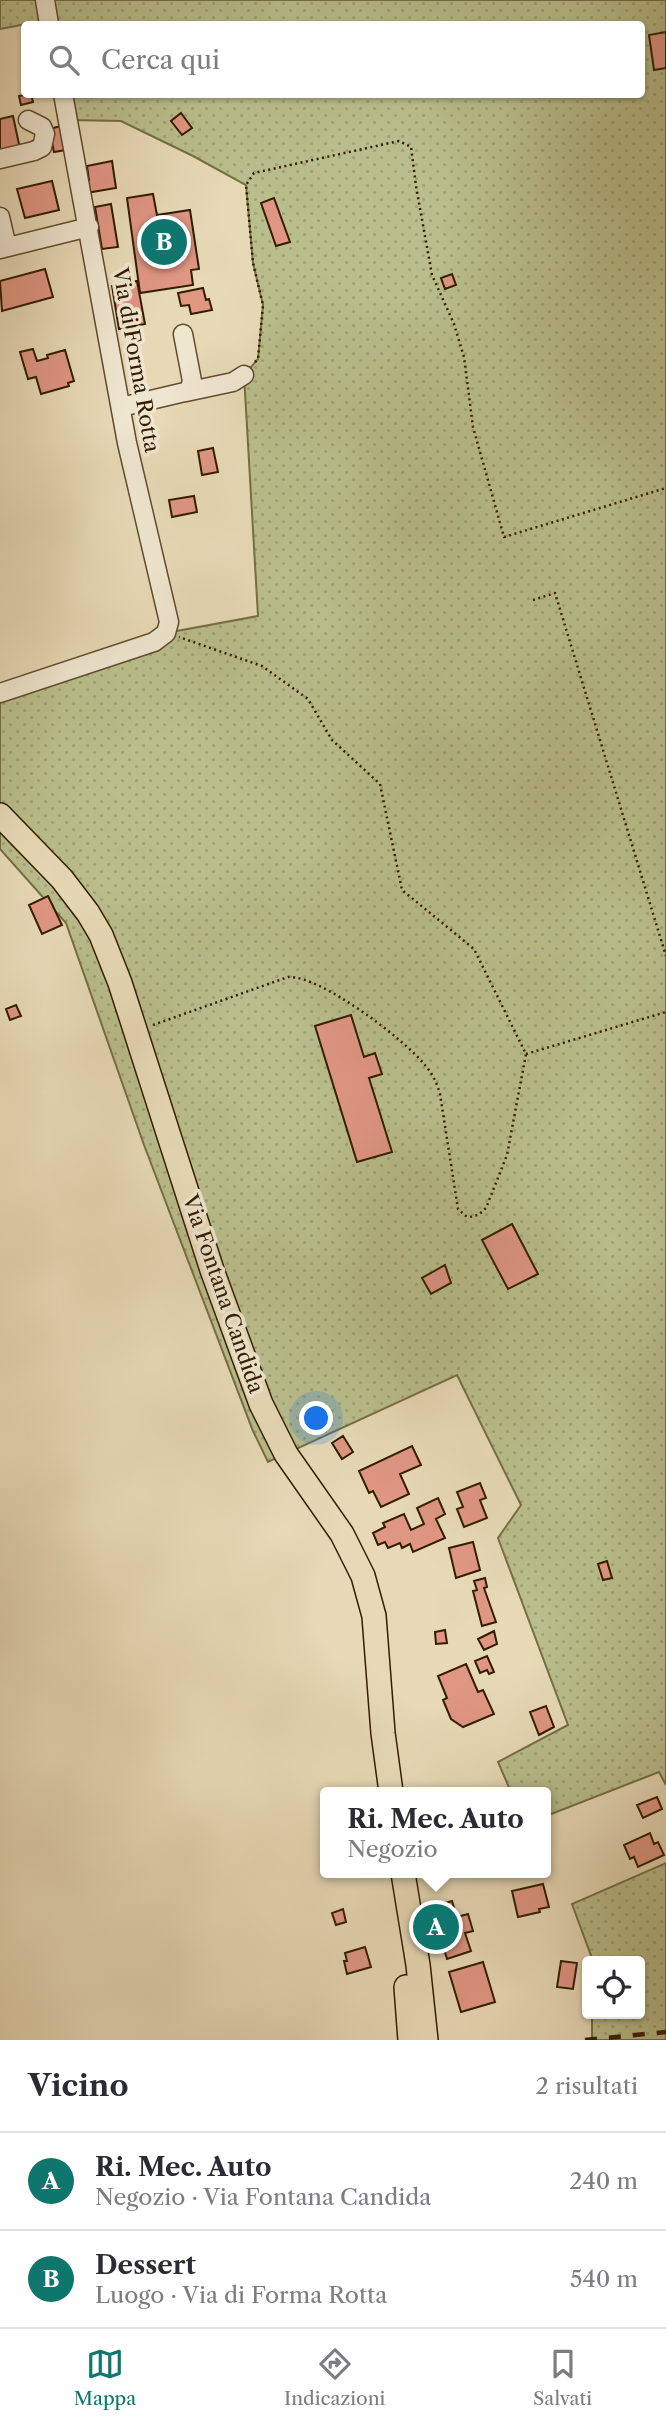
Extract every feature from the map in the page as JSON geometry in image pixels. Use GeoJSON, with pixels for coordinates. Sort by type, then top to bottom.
{"type":"FeatureCollection","features":[{"type":"Feature","properties":{"kind":"main road","name":"Via Fontana Candida"},"geometry":{"type":"LineString","coordinates":[[0,815],[54,870],[93,920],[113,964],[204,1244],[261,1404],[286,1454],[347,1543],[368,1590],[374,1616],[383,1733],[390,1787]]}},
{"type":"Feature","properties":{"kind":"main road"},"geometry":{"type":"LineString","coordinates":[[404,1883],[417,2030]]}},
{"type":"Feature","properties":{"kind":"street"},"geometry":{"type":"LineString","coordinates":[[45,0],[49,21]]}},
{"type":"Feature","properties":{"kind":"street","name":"Via di Forma Rotta"},"geometry":{"type":"LineString","coordinates":[[64,98],[121,407],[169,619],[166,633]]}},
{"type":"Feature","properties":{"kind":"street"},"geometry":{"type":"LineString","coordinates":[[0,159],[42,147],[45,134],[42,127],[28,120]]}},
{"type":"Feature","properties":{"kind":"street"},"geometry":{"type":"LineString","coordinates":[[0,217],[4,248],[89,227]]}},
{"type":"Feature","properties":{"kind":"street"},"geometry":{"type":"LineString","coordinates":[[183,334],[192,381],[191,388],[186,393]]}},
{"type":"Feature","properties":{"kind":"street"},"geometry":{"type":"LineString","coordinates":[[121,407],[233,382],[244,376]]}},
{"type":"Feature","properties":{"kind":"street"},"geometry":{"type":"LineString","coordinates":[[0,693],[149,644],[166,633]]}},
{"type":"Feature","properties":{"kind":"path"},"geometry":{"type":"LineString","coordinates":[[244,376],[258,359],[263,305],[253,263],[246,185],[254,173],[399,141],[411,147],[432,275],[454,324],[464,357],[473,427],[504,537],[666,488]]}},
{"type":"Feature","properties":{"kind":"path"},"geometry":{"type":"LineString","coordinates":[[533,600],[555,593],[666,956]]}},
{"type":"Feature","properties":{"kind":"path"},"geometry":{"type":"LineString","coordinates":[[135,1031],[288,977],[300,977],[314,982],[372,1020],[417,1057],[432,1074],[440,1094],[458,1209],[467,1217],[480,1214],[486,1208],[505,1164],[526,1054],[474,949],[402,890],[380,784],[332,740],[308,699],[262,666],[166,633]]}},
{"type":"Feature","properties":{"kind":"path"},"geometry":{"type":"LineString","coordinates":[[526,1054],[666,1012]]}},
{"type":"Feature","properties":{"kind":"green space"},"geometry":{"type":"Polygon","coordinates":[[[0,0],[666,0],[666,1785],[659,1772],[551,1814],[551,1787],[509,1787],[498,1762],[568,1725],[498,1538],[521,1505],[457,1375],[268,1462],[253,1431],[144,1145],[66,923],[0,849],[0,690],[166,633],[258,616],[244,375],[258,359],[263,305],[253,263],[246,185],[121,121],[68,120],[64,98],[645,98],[645,21],[48,20],[21,21],[21,25],[0,29],[0,0]]]}},
{"type":"Feature","properties":{"kind":"green space"},"geometry":{"type":"Polygon","coordinates":[[[666,1863],[666,2040],[588,2040],[592,2039],[592,2019],[645,2019],[645,1956],[591,1956],[572,1904],[666,1863]]]}},
{"type":"Feature","properties":{"kind":"building"},"geometry":{"type":"Polygon","coordinates":[[[666,32],[666,68],[654,70],[649,35],[666,32]]]}},
{"type":"Feature","properties":{"kind":"building"},"geometry":{"type":"Polygon","coordinates":[[[19,96],[32,98],[33,102],[21,105],[19,96]]]}},
{"type":"Feature","properties":{"kind":"building"},"geometry":{"type":"Polygon","coordinates":[[[181,113],[192,128],[182,135],[171,121],[181,113]]]}},
{"type":"Feature","properties":{"kind":"building"},"geometry":{"type":"Polygon","coordinates":[[[13,116],[20,149],[0,153],[0,119],[13,116]]]}},
{"type":"Feature","properties":{"kind":"building"},"geometry":{"type":"Polygon","coordinates":[[[61,126],[66,150],[54,152],[49,129],[61,126]]]}},
{"type":"Feature","properties":{"kind":"building"},"geometry":{"type":"Polygon","coordinates":[[[112,161],[116,188],[86,193],[84,180],[89,180],[87,166],[112,161]]]}},
{"type":"Feature","properties":{"kind":"building"},"geometry":{"type":"Polygon","coordinates":[[[52,181],[59,210],[25,218],[17,189],[52,181]]]}},
{"type":"Feature","properties":{"kind":"building"},"geometry":{"type":"Polygon","coordinates":[[[153,194],[157,215],[190,210],[199,269],[191,270],[193,285],[140,293],[127,198],[153,194]]]}},
{"type":"Feature","properties":{"kind":"building"},"geometry":{"type":"Polygon","coordinates":[[[274,198],[290,242],[276,246],[261,203],[274,198]]]}},
{"type":"Feature","properties":{"kind":"building"},"geometry":{"type":"Polygon","coordinates":[[[111,204],[118,247],[102,249],[95,207],[111,204]]]}},
{"type":"Feature","properties":{"kind":"building"},"geometry":{"type":"Polygon","coordinates":[[[45,269],[53,297],[2,311],[0,281],[45,269]]]}},
{"type":"Feature","properties":{"kind":"building"},"geometry":{"type":"Polygon","coordinates":[[[452,274],[456,285],[445,289],[441,278],[452,274]]]}},
{"type":"Feature","properties":{"kind":"building"},"geometry":{"type":"Polygon","coordinates":[[[137,281],[145,324],[119,329],[112,286],[137,281]]]}},
{"type":"Feature","properties":{"kind":"building"},"geometry":{"type":"Polygon","coordinates":[[[203,288],[212,310],[191,314],[189,305],[181,306],[178,293],[203,288]]]}},
{"type":"Feature","properties":{"kind":"building"},"geometry":{"type":"Polygon","coordinates":[[[33,349],[37,361],[65,350],[74,381],[68,383],[69,386],[41,394],[36,377],[28,379],[20,352],[33,349]]]}},
{"type":"Feature","properties":{"kind":"building"},"geometry":{"type":"Polygon","coordinates":[[[213,448],[218,472],[202,475],[198,451],[213,448]]]}},
{"type":"Feature","properties":{"kind":"building"},"geometry":{"type":"Polygon","coordinates":[[[194,496],[197,512],[172,517],[169,500],[194,496]]]}},
{"type":"Feature","properties":{"kind":"building"},"geometry":{"type":"Polygon","coordinates":[[[48,896],[62,925],[42,934],[29,905],[48,896]]]}},
{"type":"Feature","properties":{"kind":"building"},"geometry":{"type":"Polygon","coordinates":[[[16,1005],[21,1016],[10,1020],[6,1009],[16,1005]]]}},
{"type":"Feature","properties":{"kind":"building"},"geometry":{"type":"Polygon","coordinates":[[[351,1015],[364,1057],[375,1053],[382,1074],[369,1078],[392,1152],[357,1162],[315,1026],[351,1015]]]}},
{"type":"Feature","properties":{"kind":"building"},"geometry":{"type":"Polygon","coordinates":[[[512,1224],[538,1274],[508,1289],[482,1240],[512,1224]]]}},
{"type":"Feature","properties":{"kind":"building"},"geometry":{"type":"Polygon","coordinates":[[[445,1265],[451,1283],[431,1294],[422,1278],[445,1265]]]}},
{"type":"Feature","properties":{"kind":"building"},"geometry":{"type":"Polygon","coordinates":[[[343,1436],[353,1452],[342,1459],[332,1443],[343,1436]]]}},
{"type":"Feature","properties":{"kind":"building"},"geometry":{"type":"Polygon","coordinates":[[[412,1446],[421,1465],[400,1474],[409,1494],[381,1507],[373,1491],[369,1493],[359,1471],[412,1446]]]}},
{"type":"Feature","properties":{"kind":"building"},"geometry":{"type":"Polygon","coordinates":[[[480,1483],[486,1498],[480,1500],[487,1518],[464,1527],[457,1509],[463,1507],[457,1492],[480,1483]]]}},
{"type":"Feature","properties":{"kind":"building"},"geometry":{"type":"Polygon","coordinates":[[[438,1498],[445,1514],[436,1519],[445,1538],[413,1552],[410,1544],[402,1548],[400,1543],[388,1548],[385,1542],[378,1545],[373,1533],[385,1527],[383,1523],[404,1514],[411,1530],[424,1524],[417,1508],[438,1498]]]}},
{"type":"Feature","properties":{"kind":"building"},"geometry":{"type":"Polygon","coordinates":[[[473,1542],[480,1570],[456,1578],[449,1548],[473,1542]]]}},
{"type":"Feature","properties":{"kind":"building"},"geometry":{"type":"Polygon","coordinates":[[[607,1561],[612,1578],[603,1580],[598,1564],[607,1561]]]}},
{"type":"Feature","properties":{"kind":"building"},"geometry":{"type":"Polygon","coordinates":[[[485,1578],[487,1587],[484,1588],[496,1622],[482,1626],[473,1591],[477,1590],[474,1581],[485,1578]]]}},
{"type":"Feature","properties":{"kind":"building"},"geometry":{"type":"Polygon","coordinates":[[[445,1630],[447,1643],[436,1644],[435,1632],[445,1630]]]}},
{"type":"Feature","properties":{"kind":"building"},"geometry":{"type":"Polygon","coordinates":[[[494,1631],[497,1644],[484,1650],[478,1639],[494,1631]]]}},
{"type":"Feature","properties":{"kind":"building"},"geometry":{"type":"Polygon","coordinates":[[[487,1656],[494,1672],[489,1674],[487,1670],[480,1673],[475,1661],[487,1656]]]}},
{"type":"Feature","properties":{"kind":"building"},"geometry":{"type":"Polygon","coordinates":[[[466,1664],[478,1692],[483,1690],[494,1714],[463,1727],[451,1719],[443,1700],[447,1698],[438,1676],[466,1664]]]}},
{"type":"Feature","properties":{"kind":"building"},"geometry":{"type":"Polygon","coordinates":[[[546,1706],[554,1727],[539,1735],[530,1712],[546,1706]]]}},
{"type":"Feature","properties":{"kind":"building"},"geometry":{"type":"Polygon","coordinates":[[[657,1797],[662,1809],[643,1818],[637,1805],[657,1797]]]}},
{"type":"Feature","properties":{"kind":"building"},"geometry":{"type":"Polygon","coordinates":[[[650,1833],[654,1844],[658,1842],[664,1855],[638,1867],[634,1857],[630,1859],[624,1845],[650,1833]]]}},
{"type":"Feature","properties":{"kind":"building"},"geometry":{"type":"Polygon","coordinates":[[[543,1884],[549,1907],[518,1917],[512,1891],[543,1884]]]}},
{"type":"Feature","properties":{"kind":"building"},"geometry":{"type":"Polygon","coordinates":[[[452,1901],[457,1917],[468,1914],[473,1931],[465,1933],[471,1951],[447,1959],[428,1908],[452,1901]]]}},
{"type":"Feature","properties":{"kind":"building"},"geometry":{"type":"Polygon","coordinates":[[[343,1909],[346,1922],[336,1925],[332,1913],[343,1909]]]}},
{"type":"Feature","properties":{"kind":"building"},"geometry":{"type":"Polygon","coordinates":[[[365,1947],[371,1967],[347,1974],[345,1953],[365,1947]]]}},
{"type":"Feature","properties":{"kind":"building"},"geometry":{"type":"Polygon","coordinates":[[[561,1961],[577,1963],[573,1989],[557,1987],[561,1961]]]}},
{"type":"Feature","properties":{"kind":"building"},"geometry":{"type":"Polygon","coordinates":[[[483,1962],[495,2002],[461,2012],[449,1972],[483,1962]]]}},
{"type":"Feature","properties":{"kind":"railway"},"geometry":{"type":"LineString","coordinates":[[585,2040],[666,2032]]}},
{"type":"Feature","properties":{"kind":"place","name":"Dessert"},"geometry":{"type":"Point","coordinates":[164,242]}},
{"type":"Feature","properties":{"kind":"place","name":"Ri. Mec. Auto"},"geometry":{"type":"Point","coordinates":[436,1927]}}]}
